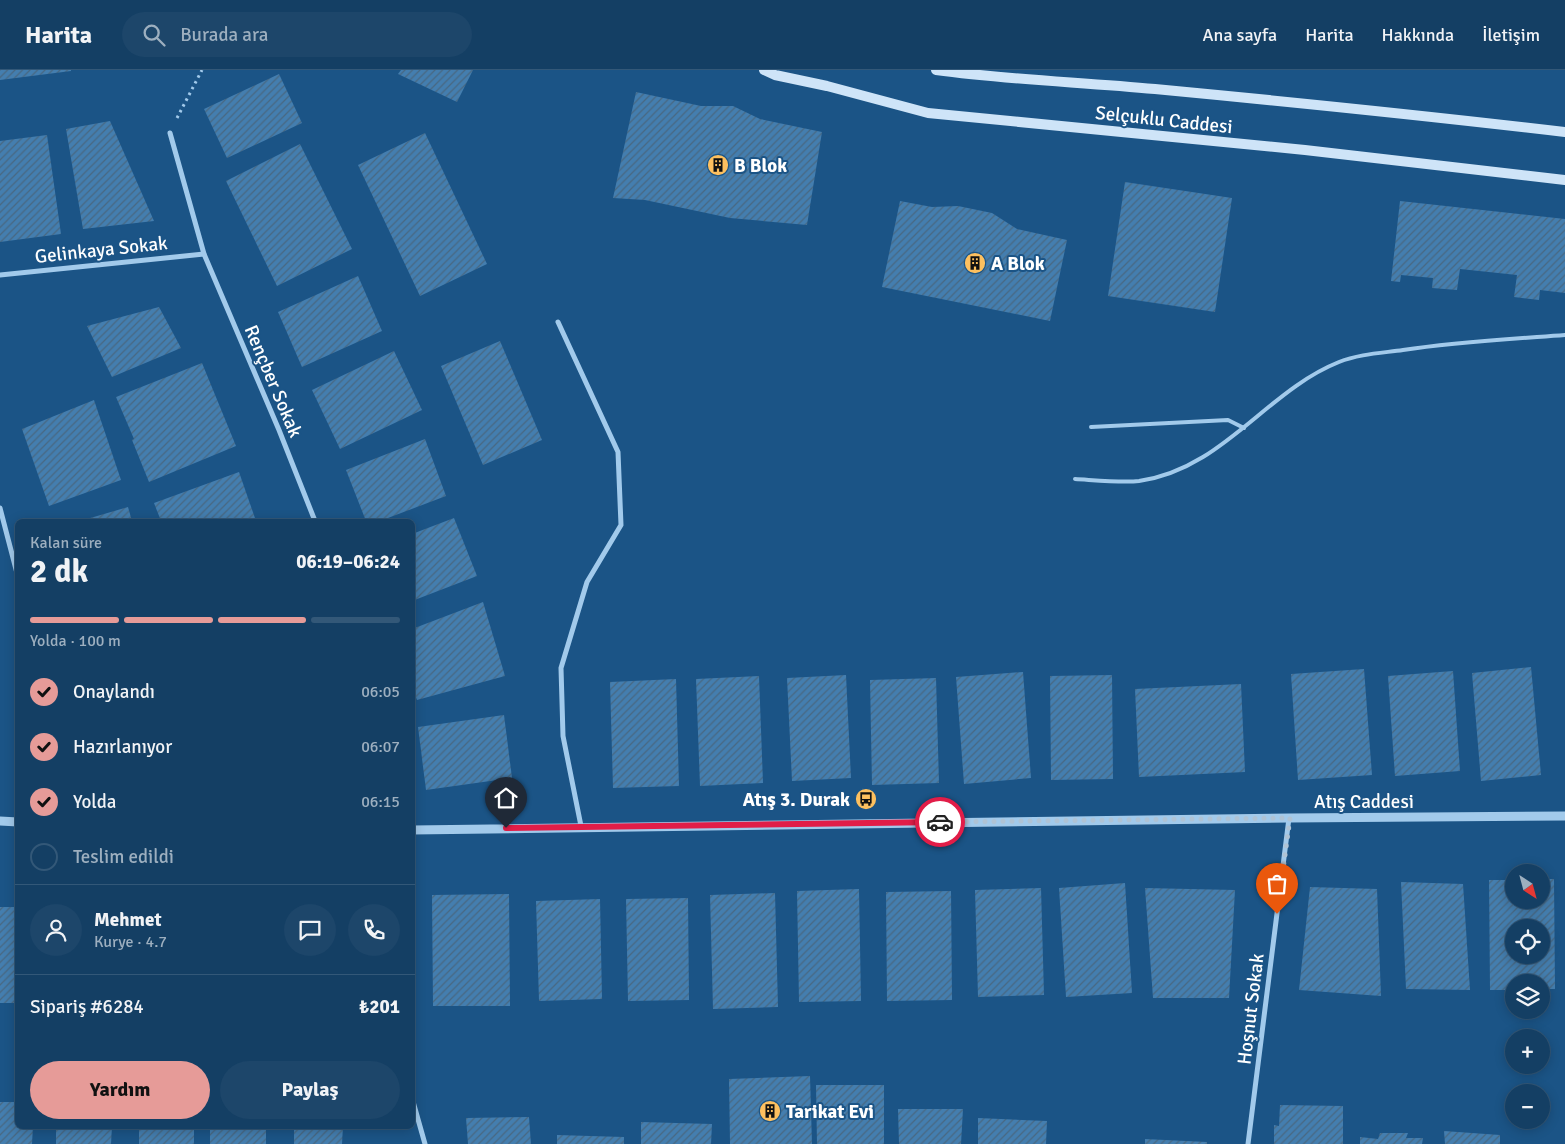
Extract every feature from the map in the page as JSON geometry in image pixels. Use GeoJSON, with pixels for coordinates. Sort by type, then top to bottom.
{"type":"FeatureCollection","features":[{"type":"Feature","properties":{"kind":"main road","name":"Selçuklu Caddesi"},"geometry":{"type":"LineString","coordinates":[[764,70],[775,75],[827,86],[928,113],[1305,150],[1565,180]]}},
{"type":"Feature","properties":{"kind":"main road","name":"Selçuklu Caddesi"},"geometry":{"type":"LineString","coordinates":[[936,70],[1154,89],[1447,118],[1565,132]]}},
{"type":"Feature","properties":{"kind":"street","name":"Rençber Sokak"},"geometry":{"type":"LineString","coordinates":[[170,133],[204,254],[279,430],[313,519]]}},
{"type":"Feature","properties":{"kind":"street","name":"Gelinkaya Sokak"},"geometry":{"type":"LineString","coordinates":[[0,275],[204,254]]}},
{"type":"Feature","properties":{"kind":"street"},"geometry":{"type":"LineString","coordinates":[[558,322],[618,452],[621,524],[587,582],[561,668],[564,736],[582,826]]}},
{"type":"Feature","properties":{"kind":"street"},"geometry":{"type":"LineString","coordinates":[[0,508],[15,566]]}},
{"type":"Feature","properties":{"kind":"street","name":"Atış Caddesi"},"geometry":{"type":"LineString","coordinates":[[415,830],[582,826],[1565,816]]}},
{"type":"Feature","properties":{"kind":"street","name":"Hoşnut Sokak"},"geometry":{"type":"LineString","coordinates":[[1248,1144],[1290,818]]}},
{"type":"Feature","properties":{"kind":"street"},"geometry":{"type":"LineString","coordinates":[[0,821],[15,822]]}},
{"type":"Feature","properties":{"kind":"street"},"geometry":{"type":"LineString","coordinates":[[415,1109],[425,1144]]}},
{"type":"Feature","properties":{"kind":"lane"},"geometry":{"type":"LineString","coordinates":[[1075,479],[1138,481],[1188,465],[1224,444],[1306,378],[1341,361],[1360,356],[1443,344],[1565,335]]}},
{"type":"Feature","properties":{"kind":"lane"},"geometry":{"type":"LineString","coordinates":[[1092,427],[1228,420],[1244,428]]}},
{"type":"Feature","properties":{"kind":"path"},"geometry":{"type":"LineString","coordinates":[[170,133],[202,70]]}},
{"type":"Feature","properties":{"kind":"building"},"geometry":{"type":"Polygon","coordinates":[[[0,70],[71,70],[71,71],[0,80],[0,70]]]}},
{"type":"Feature","properties":{"kind":"building"},"geometry":{"type":"Polygon","coordinates":[[[401,70],[473,70],[457,102],[398,74],[401,70]]]}},
{"type":"Feature","properties":{"kind":"building"},"geometry":{"type":"Polygon","coordinates":[[[279,74],[302,123],[227,158],[204,109],[279,74]]]}},
{"type":"Feature","properties":{"kind":"building","name":"B Blok"},"geometry":{"type":"Polygon","coordinates":[[[636,92],[701,106],[733,106],[760,119],[822,132],[807,225],[730,218],[645,200],[613,198],[636,92]]]}},
{"type":"Feature","properties":{"kind":"building"},"geometry":{"type":"Polygon","coordinates":[[[110,121],[154,221],[83,229],[66,129],[110,121]]]}},
{"type":"Feature","properties":{"kind":"building"},"geometry":{"type":"Polygon","coordinates":[[[425,133],[487,264],[420,296],[358,165],[425,133]]]}},
{"type":"Feature","properties":{"kind":"building"},"geometry":{"type":"Polygon","coordinates":[[[47,135],[61,234],[0,242],[0,141],[47,135]]]}},
{"type":"Feature","properties":{"kind":"building"},"geometry":{"type":"Polygon","coordinates":[[[300,144],[352,249],[277,286],[226,181],[300,144]]]}},
{"type":"Feature","properties":{"kind":"building"},"geometry":{"type":"Polygon","coordinates":[[[1125,182],[1232,198],[1215,312],[1108,296],[1125,182]]]}},
{"type":"Feature","properties":{"kind":"building","name":"A Blok"},"geometry":{"type":"Polygon","coordinates":[[[900,201],[932,207],[958,206],[992,213],[1017,229],[1067,240],[1050,321],[882,287],[900,201]]]}},
{"type":"Feature","properties":{"kind":"building"},"geometry":{"type":"Polygon","coordinates":[[[1400,201],[1565,219],[1565,293],[1540,290],[1539,300],[1514,297],[1517,275],[1460,269],[1457,290],[1432,288],[1433,278],[1401,275],[1400,282],[1391,281],[1400,201]]]}},
{"type":"Feature","properties":{"kind":"building"},"geometry":{"type":"Polygon","coordinates":[[[358,276],[382,331],[302,367],[278,312],[358,276]]]}},
{"type":"Feature","properties":{"kind":"building"},"geometry":{"type":"Polygon","coordinates":[[[159,307],[181,348],[112,377],[87,326],[159,307]]]}},
{"type":"Feature","properties":{"kind":"building"},"geometry":{"type":"Polygon","coordinates":[[[500,341],[542,440],[483,465],[441,366],[500,341]]]}},
{"type":"Feature","properties":{"kind":"building"},"geometry":{"type":"Polygon","coordinates":[[[394,351],[422,410],[340,449],[312,390],[394,351]]]}},
{"type":"Feature","properties":{"kind":"building"},"geometry":{"type":"Polygon","coordinates":[[[202,363],[236,446],[149,482],[132,440],[134,439],[116,397],[202,363]]]}},
{"type":"Feature","properties":{"kind":"building"},"geometry":{"type":"Polygon","coordinates":[[[94,400],[121,480],[49,506],[22,429],[94,400]]]}},
{"type":"Feature","properties":{"kind":"building"},"geometry":{"type":"Polygon","coordinates":[[[425,439],[446,496],[385,519],[365,519],[346,470],[425,439]]]}},
{"type":"Feature","properties":{"kind":"building"},"geometry":{"type":"Polygon","coordinates":[[[239,472],[255,519],[160,519],[154,503],[239,472]]]}},
{"type":"Feature","properties":{"kind":"building"},"geometry":{"type":"Polygon","coordinates":[[[128,507],[131,519],[87,519],[128,507]]]}},
{"type":"Feature","properties":{"kind":"building"},"geometry":{"type":"Polygon","coordinates":[[[454,518],[477,576],[415,600],[415,533],[454,518]]]}},
{"type":"Feature","properties":{"kind":"building"},"geometry":{"type":"Polygon","coordinates":[[[483,602],[505,676],[417,700],[415,695],[415,628],[483,602]]]}},
{"type":"Feature","properties":{"kind":"building"},"geometry":{"type":"Polygon","coordinates":[[[1531,667],[1541,775],[1481,781],[1472,673],[1531,667]]]}},
{"type":"Feature","properties":{"kind":"building"},"geometry":{"type":"Polygon","coordinates":[[[1364,669],[1372,775],[1298,780],[1291,674],[1364,669]]]}},
{"type":"Feature","properties":{"kind":"building"},"geometry":{"type":"Polygon","coordinates":[[[1453,671],[1460,771],[1395,776],[1388,676],[1453,671]]]}},
{"type":"Feature","properties":{"kind":"building"},"geometry":{"type":"Polygon","coordinates":[[[1023,672],[1031,778],[964,784],[956,677],[1023,672]]]}},
{"type":"Feature","properties":{"kind":"building"},"geometry":{"type":"Polygon","coordinates":[[[846,675],[851,778],[792,781],[787,678],[846,675]]]}},
{"type":"Feature","properties":{"kind":"building"},"geometry":{"type":"Polygon","coordinates":[[[1112,675],[1113,779],[1051,780],[1050,676],[1112,675]]]}},
{"type":"Feature","properties":{"kind":"building"},"geometry":{"type":"Polygon","coordinates":[[[759,676],[763,783],[700,786],[696,679],[759,676]]]}},
{"type":"Feature","properties":{"kind":"building"},"geometry":{"type":"Polygon","coordinates":[[[936,678],[939,783],[872,785],[870,680],[936,678]]]}},
{"type":"Feature","properties":{"kind":"building"},"geometry":{"type":"Polygon","coordinates":[[[676,679],[679,786],[613,788],[610,682],[676,679]]]}},
{"type":"Feature","properties":{"kind":"building"},"geometry":{"type":"Polygon","coordinates":[[[1241,684],[1245,772],[1139,777],[1135,689],[1241,684]]]}},
{"type":"Feature","properties":{"kind":"building"},"geometry":{"type":"Polygon","coordinates":[[[504,715],[512,778],[426,790],[418,727],[504,715]]]}},
{"type":"Feature","properties":{"kind":"building"},"geometry":{"type":"Polygon","coordinates":[[[1550,879],[1554,879],[1555,989],[1550,989],[1550,974],[1505,974],[1505,990],[1490,990],[1489,880],[1505,880],[1505,909],[1550,909],[1550,879]]]}},
{"type":"Feature","properties":{"kind":"building"},"geometry":{"type":"Polygon","coordinates":[[[1401,882],[1463,884],[1470,990],[1406,989],[1401,882]]]}},
{"type":"Feature","properties":{"kind":"building"},"geometry":{"type":"Polygon","coordinates":[[[1125,883],[1132,993],[1066,997],[1059,888],[1125,883]]]}},
{"type":"Feature","properties":{"kind":"building"},"geometry":{"type":"Polygon","coordinates":[[[1310,887],[1377,889],[1381,996],[1299,990],[1310,887]]]}},
{"type":"Feature","properties":{"kind":"building"},"geometry":{"type":"Polygon","coordinates":[[[1041,888],[1044,995],[978,997],[975,890],[1041,888]]]}},
{"type":"Feature","properties":{"kind":"building"},"geometry":{"type":"Polygon","coordinates":[[[1145,888],[1235,890],[1229,998],[1153,998],[1145,888]]]}},
{"type":"Feature","properties":{"kind":"building"},"geometry":{"type":"Polygon","coordinates":[[[859,889],[861,1001],[799,1002],[797,891],[859,889]]]}},
{"type":"Feature","properties":{"kind":"building"},"geometry":{"type":"Polygon","coordinates":[[[951,891],[952,1000],[887,1001],[886,892],[951,891]]]}},
{"type":"Feature","properties":{"kind":"building"},"geometry":{"type":"Polygon","coordinates":[[[775,893],[778,1007],[713,1009],[710,895],[775,893]]]}},
{"type":"Feature","properties":{"kind":"building"},"geometry":{"type":"Polygon","coordinates":[[[509,894],[510,1006],[433,1006],[432,895],[509,894]]]}},
{"type":"Feature","properties":{"kind":"building"},"geometry":{"type":"Polygon","coordinates":[[[688,898],[689,1000],[628,1001],[626,899],[688,898]]]}},
{"type":"Feature","properties":{"kind":"building"},"geometry":{"type":"Polygon","coordinates":[[[600,899],[602,999],[539,1001],[536,901],[600,899]]]}},
{"type":"Feature","properties":{"kind":"building"},"geometry":{"type":"Polygon","coordinates":[[[0,907],[15,907],[14,1003],[0,1003],[0,907]]]}},
{"type":"Feature","properties":{"kind":"building","name":"Tarikat Evi"},"geometry":{"type":"Polygon","coordinates":[[[810,1076],[812,1144],[730,1144],[729,1079],[810,1076]]]}},
{"type":"Feature","properties":{"kind":"building"},"geometry":{"type":"Polygon","coordinates":[[[816,1085],[884,1085],[884,1144],[817,1144],[816,1085]]]}},
{"type":"Feature","properties":{"kind":"building"},"geometry":{"type":"Polygon","coordinates":[[[0,1102],[15,1102],[15,1129],[33,1129],[32,1144],[0,1144],[0,1102]]]}},
{"type":"Feature","properties":{"kind":"building"},"geometry":{"type":"Polygon","coordinates":[[[1280,1105],[1343,1106],[1343,1144],[1274,1144],[1274,1125],[1279,1126],[1280,1105]]]}},
{"type":"Feature","properties":{"kind":"building"},"geometry":{"type":"Polygon","coordinates":[[[898,1109],[963,1109],[961,1144],[899,1144],[898,1109]]]}},
{"type":"Feature","properties":{"kind":"building"},"geometry":{"type":"Polygon","coordinates":[[[529,1117],[531,1144],[468,1144],[466,1118],[529,1117]]]}},
{"type":"Feature","properties":{"kind":"building"},"geometry":{"type":"Polygon","coordinates":[[[978,1118],[1047,1121],[1046,1144],[978,1144],[978,1118]]]}},
{"type":"Feature","properties":{"kind":"building"},"geometry":{"type":"Polygon","coordinates":[[[641,1122],[712,1124],[711,1144],[641,1144],[641,1122]]]}},
{"type":"Feature","properties":{"kind":"building"},"geometry":{"type":"Polygon","coordinates":[[[56,1129],[112,1129],[111,1144],[56,1144],[56,1129]]]}},
{"type":"Feature","properties":{"kind":"building"},"geometry":{"type":"Polygon","coordinates":[[[139,1129],[194,1129],[194,1144],[139,1144],[139,1129]]]}},
{"type":"Feature","properties":{"kind":"building"},"geometry":{"type":"Polygon","coordinates":[[[210,1129],[266,1129],[266,1144],[210,1144],[210,1129]]]}},
{"type":"Feature","properties":{"kind":"building"},"geometry":{"type":"Polygon","coordinates":[[[294,1129],[343,1129],[342,1144],[294,1144],[294,1129]]]}},
{"type":"Feature","properties":{"kind":"building"},"geometry":{"type":"Polygon","coordinates":[[[1444,1131],[1500,1135],[1500,1144],[1445,1144],[1444,1131]]]}},
{"type":"Feature","properties":{"kind":"building"},"geometry":{"type":"Polygon","coordinates":[[[1380,1133],[1408,1133],[1406,1138],[1423,1138],[1422,1144],[1360,1144],[1360,1137],[1378,1139],[1380,1133]]]}},
{"type":"Feature","properties":{"kind":"building"},"geometry":{"type":"Polygon","coordinates":[[[557,1135],[624,1137],[624,1144],[557,1144],[557,1135]]]}},
{"type":"Feature","properties":{"kind":"building"},"geometry":{"type":"Polygon","coordinates":[[[1145,1139],[1207,1142],[1207,1144],[1145,1144],[1145,1139]]]}},
{"type":"Feature","properties":{"kind":"way so far"},"geometry":{"type":"LineString","coordinates":[[940,822],[1290,818],[1277,914]]}},
{"type":"Feature","properties":{"kind":"place","name":"B Blok"},"geometry":{"type":"Point","coordinates":[718,165]}},
{"type":"Feature","properties":{"kind":"place","name":"A Blok"},"geometry":{"type":"Point","coordinates":[975,263]}},
{"type":"Feature","properties":{"kind":"place","name":"Atış 3. Durak"},"geometry":{"type":"Point","coordinates":[866,799]}},
{"type":"Feature","properties":{"kind":"place","name":"Tarikat Evi"},"geometry":{"type":"Point","coordinates":[770,1111]}},
{"type":"Feature","properties":{"kind":"route"},"geometry":{"type":"LineString","coordinates":[[506,828],[940,822]]}}]}
